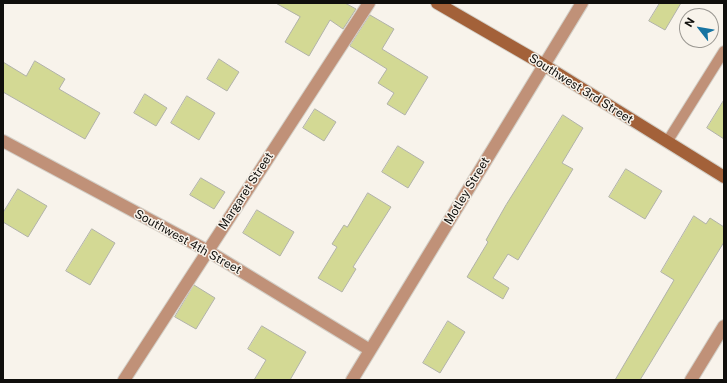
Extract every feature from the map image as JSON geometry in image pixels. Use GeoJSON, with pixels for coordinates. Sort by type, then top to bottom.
{"type":"FeatureCollection","features":[{"type":"Feature","properties":{"kind":"street","name":"Margaret Street"},"geometry":{"type":"LineString","coordinates":[[124,380],[368,3]]}},
{"type":"Feature","properties":{"kind":"street","name":"Southwest 3rd Street"},"geometry":{"type":"LineString","coordinates":[[437,3],[544,65],[724,177]]}},
{"type":"Feature","properties":{"kind":"street","name":"Motley Street"},"geometry":{"type":"LineString","coordinates":[[352,380],[582,3]]}},
{"type":"Feature","properties":{"kind":"street","name":"Southwest 4th Street"},"geometry":{"type":"LineString","coordinates":[[3,141],[208,251],[370,350]]}},
{"type":"Feature","properties":{"kind":"street"},"geometry":{"type":"LineString","coordinates":[[691,380],[724,326]]}},
{"type":"Feature","properties":{"kind":"lane"},"geometry":{"type":"LineString","coordinates":[[667,142],[724,51]]}},
{"type":"Feature","properties":{"kind":"building"},"geometry":{"type":"Polygon","coordinates":[[[276,3],[345,3],[356,9],[343,29],[330,20],[309,56],[285,42],[300,17],[276,3]]]}},
{"type":"Feature","properties":{"kind":"building"},"geometry":{"type":"Polygon","coordinates":[[[660,3],[681,3],[665,30],[649,21],[660,3]]]}},
{"type":"Feature","properties":{"kind":"building"},"geometry":{"type":"Polygon","coordinates":[[[370,15],[394,29],[382,49],[428,77],[405,115],[387,104],[394,93],[378,83],[387,69],[350,46],[370,15]]]}},
{"type":"Feature","properties":{"kind":"building"},"geometry":{"type":"Polygon","coordinates":[[[219,59],[239,72],[227,91],[207,79],[219,59]]]}},
{"type":"Feature","properties":{"kind":"building"},"geometry":{"type":"Polygon","coordinates":[[[35,61],[65,79],[59,89],[100,113],[85,139],[3,92],[3,62],[26,76],[35,61]]]}},
{"type":"Feature","properties":{"kind":"building"},"geometry":{"type":"Polygon","coordinates":[[[145,94],[167,108],[156,126],[134,113],[145,94]]]}},
{"type":"Feature","properties":{"kind":"building"},"geometry":{"type":"Polygon","coordinates":[[[187,96],[215,113],[199,140],[171,123],[187,96]]]}},
{"type":"Feature","properties":{"kind":"building"},"geometry":{"type":"Polygon","coordinates":[[[724,100],[724,139],[707,128],[724,100]]]}},
{"type":"Feature","properties":{"kind":"building"},"geometry":{"type":"Polygon","coordinates":[[[315,109],[336,122],[324,141],[303,128],[315,109]]]}},
{"type":"Feature","properties":{"kind":"building"},"geometry":{"type":"Polygon","coordinates":[[[563,115],[583,128],[562,163],[573,169],[518,260],[508,254],[493,278],[509,288],[503,299],[467,277],[488,242],[486,240],[506,205],[563,115]]]}},
{"type":"Feature","properties":{"kind":"building"},"geometry":{"type":"Polygon","coordinates":[[[398,146],[424,162],[408,188],[382,172],[398,146]]]}},
{"type":"Feature","properties":{"kind":"building"},"geometry":{"type":"Polygon","coordinates":[[[626,169],[662,191],[645,219],[609,197],[626,169]]]}},
{"type":"Feature","properties":{"kind":"building"},"geometry":{"type":"Polygon","coordinates":[[[201,178],[225,192],[214,209],[190,195],[201,178]]]}},
{"type":"Feature","properties":{"kind":"building"},"geometry":{"type":"Polygon","coordinates":[[[18,189],[47,206],[28,237],[3,222],[3,213],[18,189]]]}},
{"type":"Feature","properties":{"kind":"building"},"geometry":{"type":"Polygon","coordinates":[[[368,193],[391,207],[353,267],[356,269],[342,292],[318,278],[337,247],[332,244],[344,225],[347,227],[368,193]]]}},
{"type":"Feature","properties":{"kind":"building"},"geometry":{"type":"Polygon","coordinates":[[[257,210],[294,232],[280,256],[243,233],[257,210]]]}},
{"type":"Feature","properties":{"kind":"building"},"geometry":{"type":"Polygon","coordinates":[[[694,216],[706,224],[710,218],[724,227],[724,242],[640,380],[615,380],[674,280],[661,272],[694,216]]]}},
{"type":"Feature","properties":{"kind":"building"},"geometry":{"type":"Polygon","coordinates":[[[92,229],[115,243],[90,285],[66,271],[92,229]]]}},
{"type":"Feature","properties":{"kind":"building"},"geometry":{"type":"Polygon","coordinates":[[[194,285],[215,298],[196,329],[175,317],[194,285]]]}},
{"type":"Feature","properties":{"kind":"building"},"geometry":{"type":"Polygon","coordinates":[[[448,321],[465,332],[440,373],[423,363],[448,321]]]}},
{"type":"Feature","properties":{"kind":"building"},"geometry":{"type":"Polygon","coordinates":[[[262,326],[306,352],[290,380],[254,380],[266,360],[248,349],[262,326]]]}}]}
